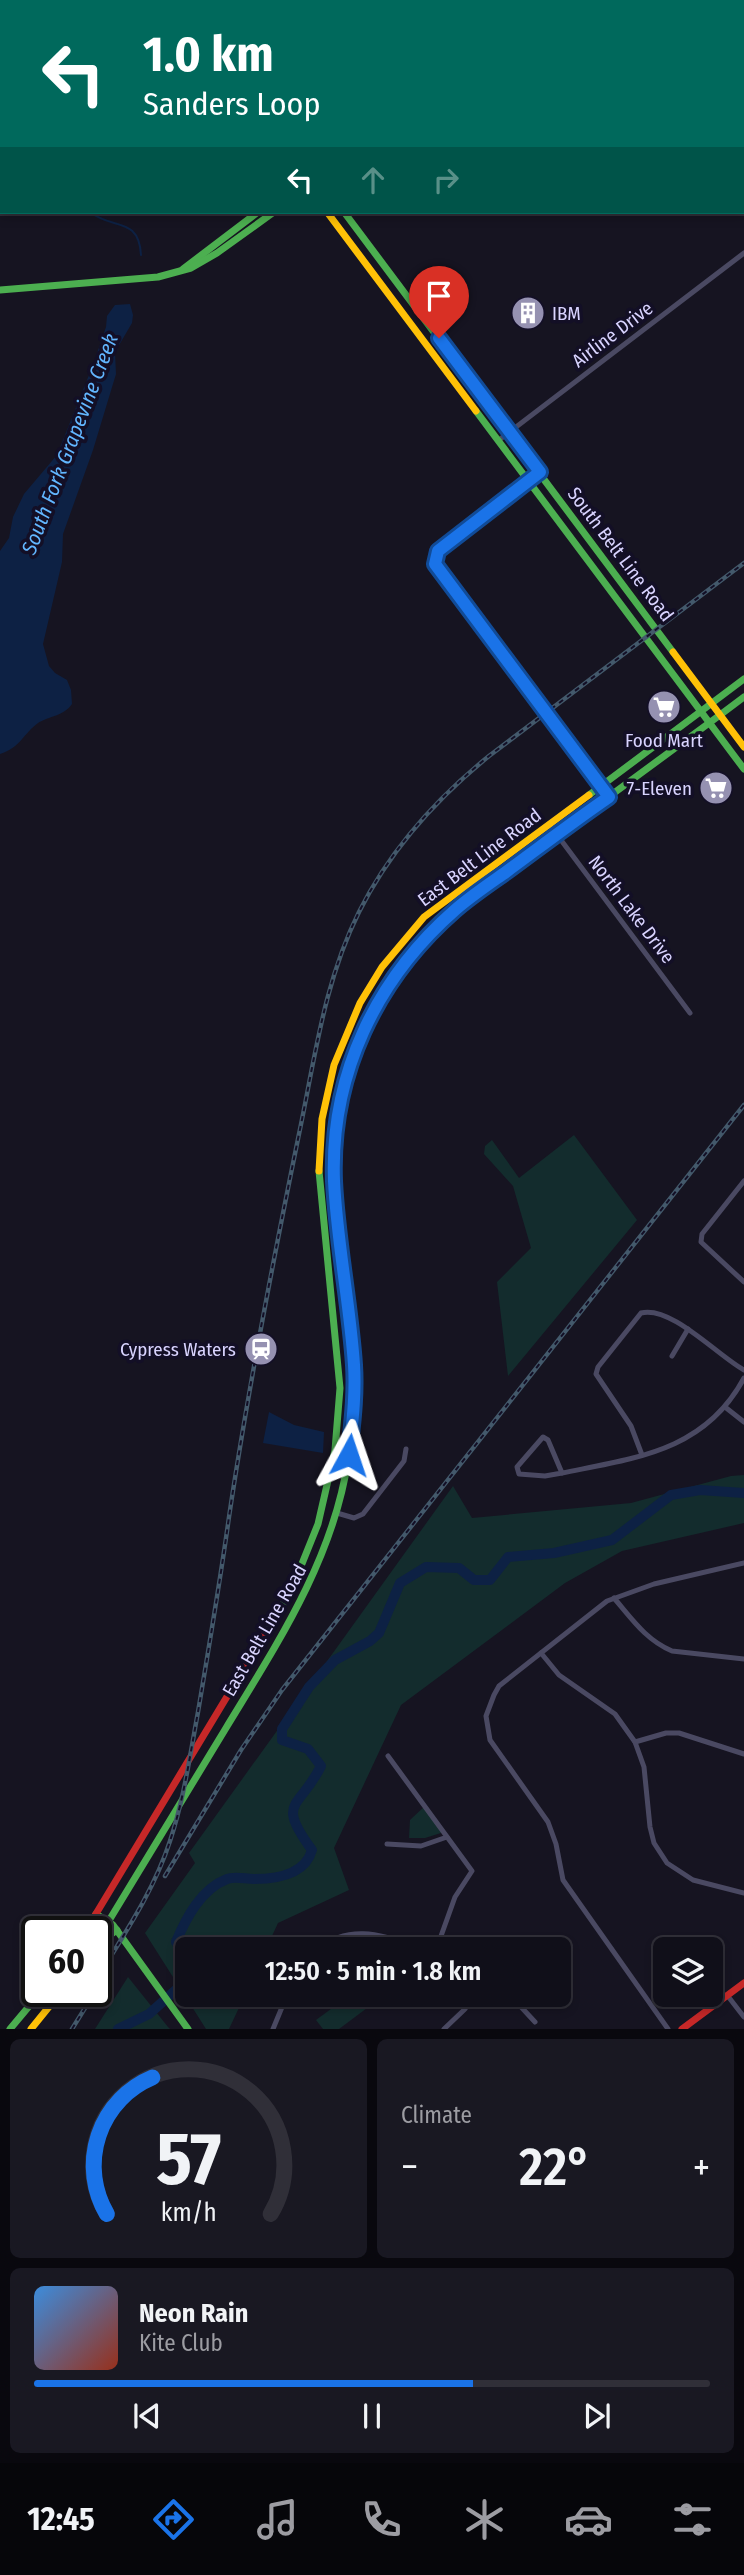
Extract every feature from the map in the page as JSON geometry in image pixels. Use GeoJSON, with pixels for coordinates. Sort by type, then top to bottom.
{"type":"FeatureCollection","features":[{"type":"Feature","properties":{"kind":"main road"},"geometry":{"type":"LineString","coordinates":[[0,290],[158,277],[191,268],[256,214]]}},
{"type":"Feature","properties":{"kind":"main road"},"geometry":{"type":"LineString","coordinates":[[229,238],[271,214]]}},
{"type":"Feature","properties":{"kind":"main road","name":"South Belt Line Road"},"geometry":{"type":"LineString","coordinates":[[329,214],[744,769]]}},
{"type":"Feature","properties":{"kind":"main road","name":"South Belt Line Road"},"geometry":{"type":"LineString","coordinates":[[346,214],[744,747]]}},
{"type":"Feature","properties":{"kind":"main road"},"geometry":{"type":"LineString","coordinates":[[410,320],[420,313]]}},
{"type":"Feature","properties":{"kind":"main road"},"geometry":{"type":"LineString","coordinates":[[632,619],[645,613]]}},
{"type":"Feature","properties":{"kind":"main road","name":"East Belt Line Road"},"geometry":{"type":"LineString","coordinates":[[96,1914],[291,1591],[310,1548],[326,1497],[340,1388],[318,1174],[320,1140],[324,1101],[334,1065],[360,1003],[382,967],[424,917],[744,679]]}},
{"type":"Feature","properties":{"kind":"main road","name":"East Belt Line Road"},"geometry":{"type":"LineString","coordinates":[[112,1916],[307,1593],[337,1513],[352,1425],[354,1366],[334,1182],[334,1141],[353,1052],[373,1010],[413,952],[456,908],[744,697]]}},
{"type":"Feature","properties":{"kind":"main road"},"geometry":{"type":"LineString","coordinates":[[360,1003],[373,1010]]}},
{"type":"Feature","properties":{"kind":"main road"},"geometry":{"type":"LineString","coordinates":[[320,1140],[334,1141]]}},
{"type":"Feature","properties":{"kind":"main road"},"geometry":{"type":"LineString","coordinates":[[337,1425],[352,1425]]}},
{"type":"Feature","properties":{"kind":"main road"},"geometry":{"type":"LineString","coordinates":[[326,1497],[330,1507],[337,1513]]}},
{"type":"Feature","properties":{"kind":"main road"},"geometry":{"type":"LineString","coordinates":[[240,1676],[252,1684]]}},
{"type":"Feature","properties":{"kind":"main road"},"geometry":{"type":"LineString","coordinates":[[96,1914],[100,1916]]}},
{"type":"Feature","properties":{"kind":"main road"},"geometry":{"type":"LineString","coordinates":[[112,1924],[188,2029]]}},
{"type":"Feature","properties":{"kind":"main road"},"geometry":{"type":"LineString","coordinates":[[112,1934],[117,1930]]}},
{"type":"Feature","properties":{"kind":"main road"},"geometry":{"type":"LineString","coordinates":[[682,2029],[744,1983]]}},
{"type":"Feature","properties":{"kind":"main road"},"geometry":{"type":"LineString","coordinates":[[10,2029],[28,2007]]}},
{"type":"Feature","properties":{"kind":"main road"},"geometry":{"type":"LineString","coordinates":[[31,2029],[49,2007]]}},
{"type":"Feature","properties":{"kind":"street","name":"Airline Drive"},"geometry":{"type":"LineString","coordinates":[[499,440],[744,253]]}},
{"type":"Feature","properties":{"kind":"street"},"geometry":{"type":"LineString","coordinates":[[540,472],[438,551],[435,564],[609,797]]}},
{"type":"Feature","properties":{"kind":"street","name":"North Lake Drive"},"geometry":{"type":"LineString","coordinates":[[549,824],[690,1013]]}},
{"type":"Feature","properties":{"kind":"street"},"geometry":{"type":"LineString","coordinates":[[744,1181],[702,1234],[701,1242],[744,1282]]}},
{"type":"Feature","properties":{"kind":"street"},"geometry":{"type":"LineString","coordinates":[[642,1455],[631,1426],[598,1379],[598,1367],[641,1313],[654,1312],[688,1329],[744,1370]]}},
{"type":"Feature","properties":{"kind":"street"},"geometry":{"type":"LineString","coordinates":[[672,1356],[688,1329]]}},
{"type":"Feature","properties":{"kind":"street"},"geometry":{"type":"LineString","coordinates":[[562,1473],[548,1440],[543,1437],[517,1466],[522,1476],[545,1476],[562,1473],[663,1450],[689,1438],[726,1406],[744,1378]]}},
{"type":"Feature","properties":{"kind":"street"},"geometry":{"type":"LineString","coordinates":[[726,1406],[744,1422]]}},
{"type":"Feature","properties":{"kind":"street"},"geometry":{"type":"LineString","coordinates":[[337,1513],[354,1518],[363,1514],[404,1461],[406,1449]]}},
{"type":"Feature","properties":{"kind":"street"},"geometry":{"type":"LineString","coordinates":[[668,2029],[563,1880],[551,1828],[490,1740],[486,1716],[499,1686],[607,1601],[654,1584],[744,1563]]}},
{"type":"Feature","properties":{"kind":"street"},"geometry":{"type":"LineString","coordinates":[[614,1598],[641,1631],[661,1646],[672,1651],[744,1659]]}},
{"type":"Feature","properties":{"kind":"street"},"geometry":{"type":"LineString","coordinates":[[541,1653],[559,1675],[615,1714],[635,1742],[644,1768],[650,1827],[661,1854],[681,1874],[693,1880],[744,1893]]}},
{"type":"Feature","properties":{"kind":"street"},"geometry":{"type":"LineString","coordinates":[[635,1742],[666,1733],[679,1733],[744,1754]]}},
{"type":"Feature","properties":{"kind":"street"},"geometry":{"type":"LineString","coordinates":[[388,1756],[472,1871],[455,1897],[441,1937]]}},
{"type":"Feature","properties":{"kind":"street"},"geometry":{"type":"LineString","coordinates":[[387,1844],[421,1846],[447,1837]]}},
{"type":"Feature","properties":{"kind":"street"},"geometry":{"type":"LineString","coordinates":[[336,1937],[364,1932],[382,1937]]}},
{"type":"Feature","properties":{"kind":"street"},"geometry":{"type":"LineString","coordinates":[[727,1996],[744,2017]]}},
{"type":"Feature","properties":{"kind":"street"},"geometry":{"type":"LineString","coordinates":[[273,2029],[282,2007]]}},
{"type":"Feature","properties":{"kind":"street"},"geometry":{"type":"LineString","coordinates":[[444,2029],[466,2007]]}},
{"type":"Feature","properties":{"kind":"street"},"geometry":{"type":"LineString","coordinates":[[521,2007],[535,2022]]}},
{"type":"Feature","properties":{"kind":"green space"},"geometry":{"type":"Polygon","coordinates":[[[574,1135],[637,1220],[508,1376],[497,1282],[531,1248],[513,1186],[484,1154],[485,1146],[492,1140],[519,1178],[574,1135]]]}},
{"type":"Feature","properties":{"kind":"green space"},"geometry":{"type":"Polygon","coordinates":[[[744,1475],[744,1523],[622,1551],[565,1583],[401,1705],[334,1848],[349,1890],[278,1923],[272,1937],[175,1937],[175,1980],[145,1933],[195,1863],[189,1853],[453,1486],[472,1518],[631,1503],[731,1476],[744,1475]]]}},
{"type":"Feature","properties":{"kind":"green space"},"geometry":{"type":"Polygon","coordinates":[[[425,1806],[444,1832],[425,1838],[409,1838],[410,1820],[425,1806]]]}},
{"type":"Feature","properties":{"kind":"green space"},"geometry":{"type":"Polygon","coordinates":[[[128,1977],[170,2029],[95,2029],[109,2007],[112,2007],[112,2002],[128,1977]]]}},
{"type":"Feature","properties":{"kind":"green space"},"geometry":{"type":"Polygon","coordinates":[[[192,2007],[239,2007],[229,2029],[206,2029],[192,2007]]]}},
{"type":"Feature","properties":{"kind":"green space"},"geometry":{"type":"Polygon","coordinates":[[[334,2007],[367,2008],[339,2029],[323,2029],[316,2020],[334,2007]]]}},
{"type":"Feature","properties":{"kind":"water","name":"South Fork Grapevine Creek"},"geometry":{"type":"Polygon","coordinates":[[[130,304],[132,323],[115,352],[116,374],[63,534],[62,562],[43,644],[49,666],[67,680],[72,704],[61,713],[38,723],[17,744],[0,754],[0,551],[9,538],[13,517],[24,494],[57,455],[93,365],[107,316],[115,305],[130,304]]]}},
{"type":"Feature","properties":{"kind":"water"},"geometry":{"type":"Polygon","coordinates":[[[269,1412],[294,1425],[324,1432],[323,1453],[263,1443],[269,1412]]]}},
{"type":"Feature","properties":{"kind":"waterway"},"geometry":{"type":"LineString","coordinates":[[93,214],[130,229],[139,243],[141,255]]}},
{"type":"Feature","properties":{"kind":"waterway"},"geometry":{"type":"LineString","coordinates":[[178,1937],[202,1897],[218,1884],[230,1878],[263,1879],[289,1874],[303,1865],[308,1858],[312,1850],[301,1834],[293,1813],[299,1798],[321,1766],[308,1749],[282,1740],[282,1729],[309,1687],[335,1660],[370,1641],[379,1633],[400,1583],[426,1567],[459,1568],[474,1580],[490,1580],[508,1557],[554,1553],[612,1540],[671,1495],[700,1490],[744,1493]]}},
{"type":"Feature","properties":{"kind":"waterway"},"geometry":{"type":"LineString","coordinates":[[118,2029],[149,2014],[175,1991]]}},
{"type":"Feature","properties":{"kind":"railway"},"geometry":{"type":"LineString","coordinates":[[112,1954],[155,1878],[179,1809],[202,1688],[236,1469],[270,1277],[329,993],[359,912],[371,889],[400,847],[433,808],[469,773],[744,563]]}},
{"type":"Feature","properties":{"kind":"railway"},"geometry":{"type":"LineString","coordinates":[[165,1876],[241,1750],[282,1690],[744,1105]]}},
{"type":"Feature","properties":{"kind":"railway"},"geometry":{"type":"LineString","coordinates":[[72,2029],[86,2007]]}},
{"type":"Feature","properties":{"kind":"traffic: fast"},"geometry":{"type":"LineString","coordinates":[[183,269],[255,214]]}},
{"type":"Feature","properties":{"kind":"traffic: fast"},"geometry":{"type":"LineString","coordinates":[[0,290],[158,277],[191,268],[271,214]]}},
{"type":"Feature","properties":{"kind":"traffic: fast"},"geometry":{"type":"LineString","coordinates":[[345,214],[673,652]]}},
{"type":"Feature","properties":{"kind":"traffic: fast"},"geometry":{"type":"LineString","coordinates":[[476,411],[744,769]]}},
{"type":"Feature","properties":{"kind":"traffic: fast"},"geometry":{"type":"LineString","coordinates":[[712,703],[744,679]]}},
{"type":"Feature","properties":{"kind":"traffic: fast"},"geometry":{"type":"LineString","coordinates":[[720,715],[744,697]]}},
{"type":"Feature","properties":{"kind":"traffic: fast"},"geometry":{"type":"LineString","coordinates":[[589,795],[712,703]]}},
{"type":"Feature","properties":{"kind":"traffic: fast"},"geometry":{"type":"LineString","coordinates":[[368,1021],[406,962],[456,912],[511,867],[720,715]]}},
{"type":"Feature","properties":{"kind":"traffic: fast"},"geometry":{"type":"LineString","coordinates":[[266,1632],[291,1591],[318,1524],[335,1450],[340,1388],[319,1171]]}},
{"type":"Feature","properties":{"kind":"traffic: fast"},"geometry":{"type":"LineString","coordinates":[[112,1916],[283,1633],[330,1532],[341,1497],[348,1460],[353,1409],[350,1334],[341,1259]]}},
{"type":"Feature","properties":{"kind":"traffic: fast"},"geometry":{"type":"LineString","coordinates":[[96,1914],[113,1925],[188,2029]]}},
{"type":"Feature","properties":{"kind":"traffic: fast"},"geometry":{"type":"LineString","coordinates":[[112,1934],[117,1930]]}},
{"type":"Feature","properties":{"kind":"traffic: fast"},"geometry":{"type":"LineString","coordinates":[[10,2029],[28,2007]]}},
{"type":"Feature","properties":{"kind":"traffic: slow"},"geometry":{"type":"LineString","coordinates":[[328,214],[476,411]]}},
{"type":"Feature","properties":{"kind":"traffic: slow"},"geometry":{"type":"LineString","coordinates":[[673,652],[744,747]]}},
{"type":"Feature","properties":{"kind":"traffic: slow"},"geometry":{"type":"LineString","coordinates":[[319,1171],[322,1119],[334,1065],[360,1003],[382,967],[424,917],[589,795]]}},
{"type":"Feature","properties":{"kind":"traffic: slow"},"geometry":{"type":"LineString","coordinates":[[31,2029],[49,2007]]}},
{"type":"Feature","properties":{"kind":"traffic: jam"},"geometry":{"type":"LineString","coordinates":[[341,1259],[334,1167],[339,1109],[355,1051],[368,1021]]}},
{"type":"Feature","properties":{"kind":"traffic: jam"},"geometry":{"type":"LineString","coordinates":[[95,1916],[266,1632]]}},
{"type":"Feature","properties":{"kind":"traffic: jam"},"geometry":{"type":"LineString","coordinates":[[682,2029],[744,1983]]}},
{"type":"Feature","properties":{"kind":"place","name":"IBM"},"geometry":{"type":"Point","coordinates":[528,313]}},
{"type":"Feature","properties":{"kind":"place","name":"Food Mart"},"geometry":{"type":"Point","coordinates":[664,707]}},
{"type":"Feature","properties":{"kind":"place","name":"7-Eleven"},"geometry":{"type":"Point","coordinates":[716,788]}},
{"type":"Feature","properties":{"kind":"place","name":"Cypress Waters"},"geometry":{"type":"Point","coordinates":[261,1349]}},
{"type":"Feature","properties":{"kind":"route"},"geometry":{"type":"LineString","coordinates":[[349,1455],[354,1404],[354,1366],[334,1182],[334,1141],[353,1052],[378,1000],[395,976],[413,952],[456,908],[609,797],[435,564],[438,551],[540,472],[439,338]]}}]}
